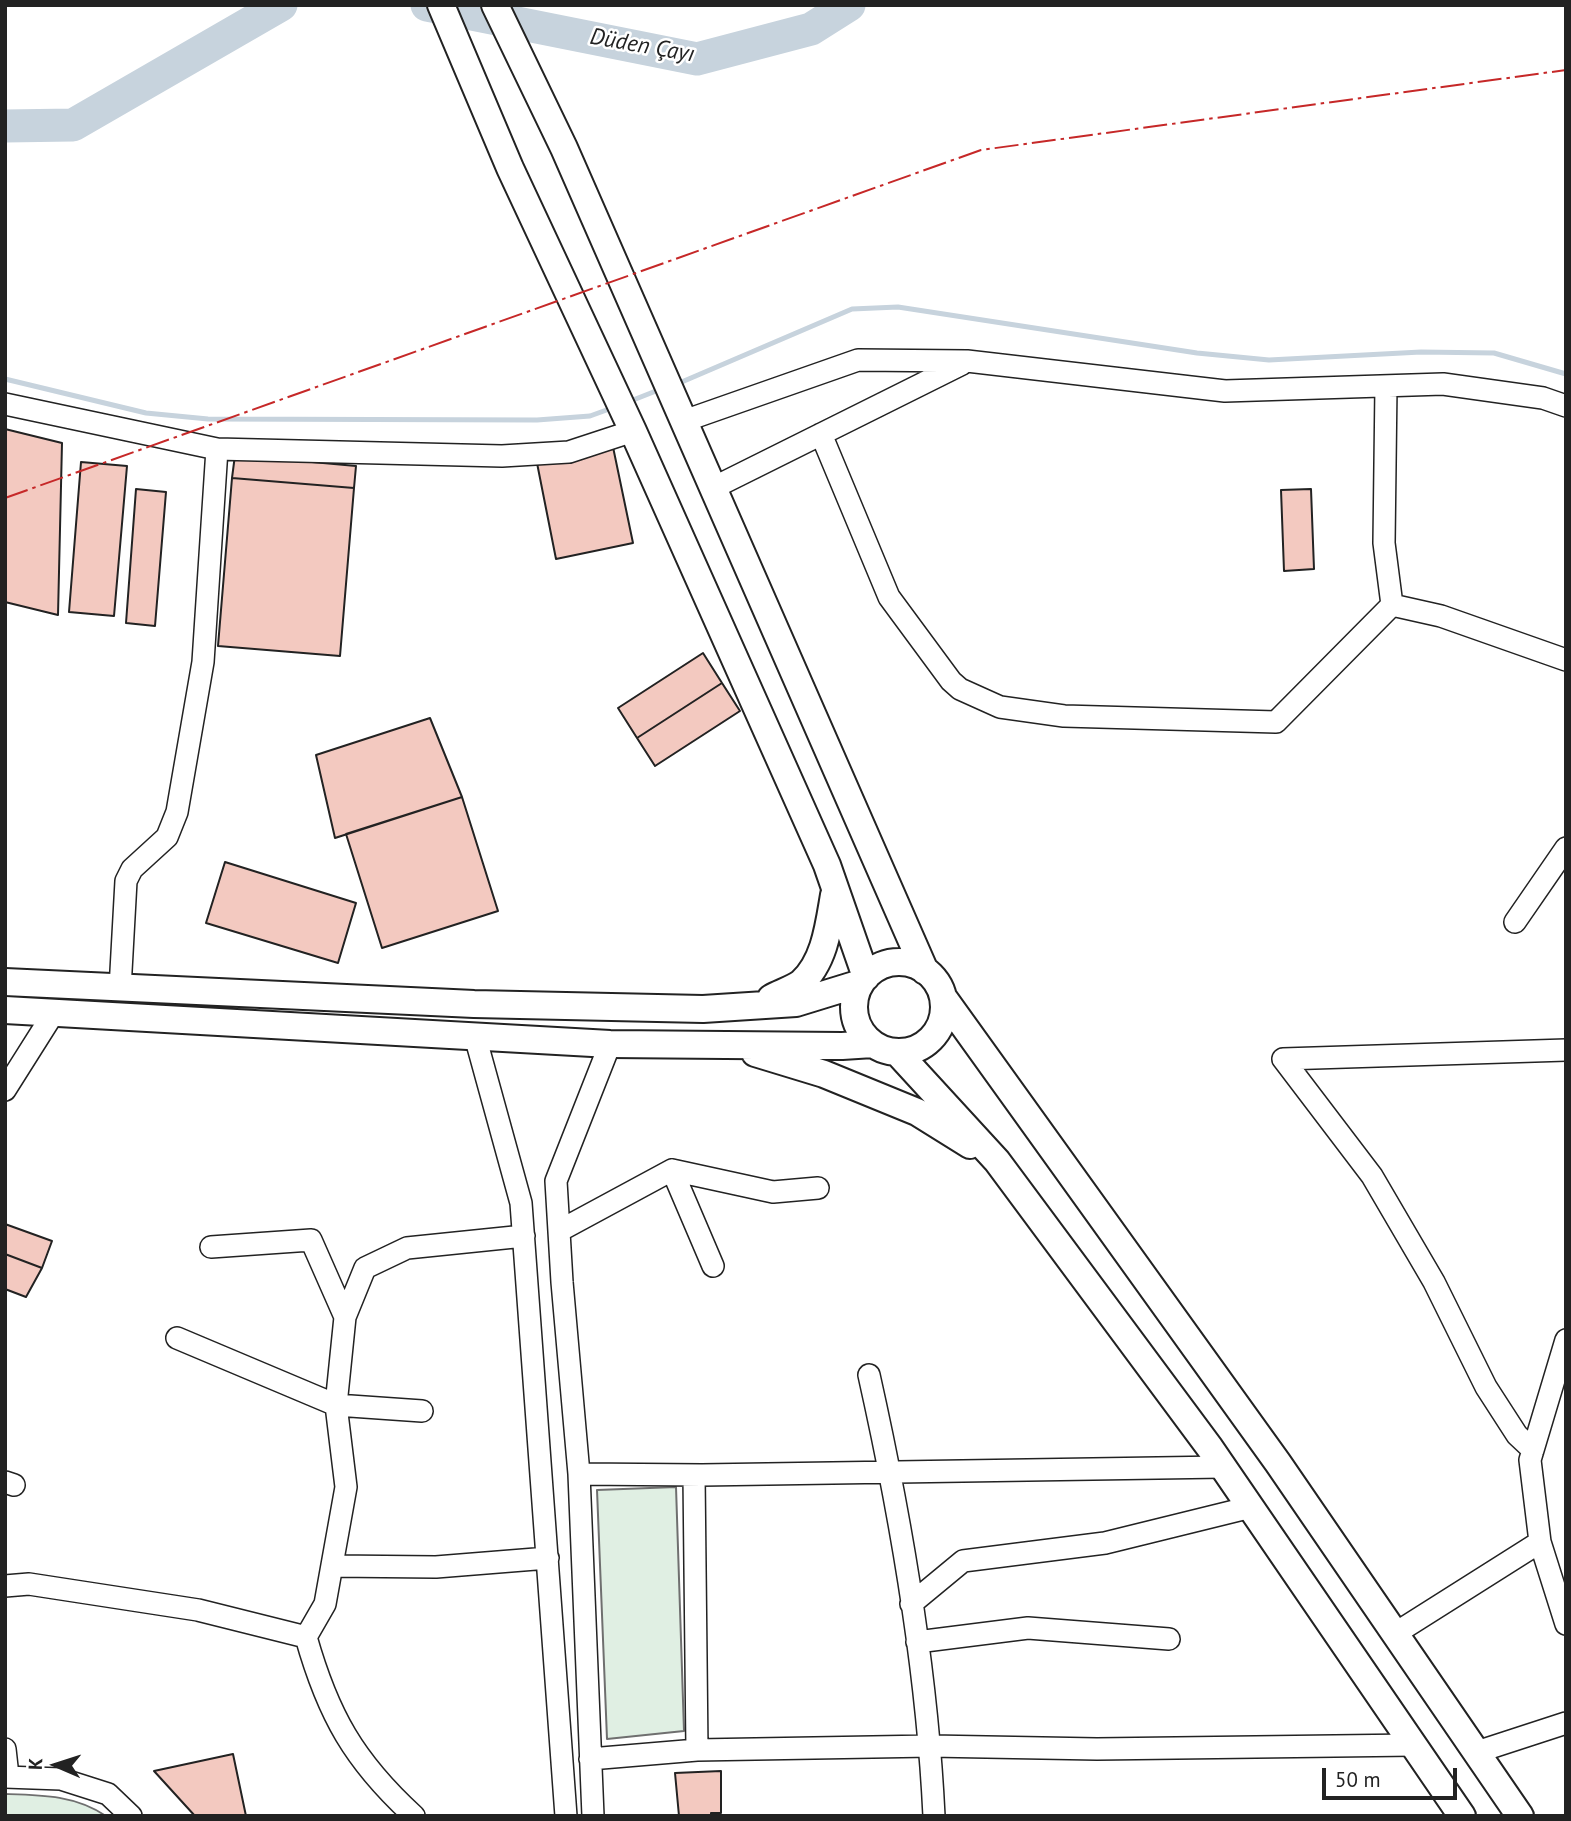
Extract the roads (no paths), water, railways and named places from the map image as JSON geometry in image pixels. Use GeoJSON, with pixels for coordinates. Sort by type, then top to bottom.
{"type":"FeatureCollection","features":[{"type":"Feature","properties":{"kind":"main road"},"geometry":{"type":"LineString","coordinates":[[440,5],[510,168],[633,431],[827,865],[864,980],[856,995],[854,1009],[863,1034],[885,1048],[997,1161],[1223,1467],[1462,1816]]}},
{"type":"Feature","properties":{"kind":"main road"},"geometry":{"type":"LineString","coordinates":[[495,5],[564,148],[925,971]]}},
{"type":"Feature","properties":{"kind":"main road"},"geometry":{"type":"LineString","coordinates":[[751,1007],[801,983],[817,961],[828,933],[835,893]]}},
{"type":"Feature","properties":{"kind":"main road"},"geometry":{"type":"LineString","coordinates":[[5,982],[474,1004],[703,1009],[796,1003],[864,980],[883,965],[898,962],[912,964],[925,971],[933,978],[943,997],[1278,1463],[1520,1816]]}},
{"type":"Feature","properties":{"kind":"main road"},"geometry":{"type":"LineString","coordinates":[[5,1010],[610,1044],[842,1046],[910,1050],[923,1045],[933,1036],[940,1024],[943,997]]}},
{"type":"Feature","properties":{"kind":"main road"},"geometry":{"type":"LineString","coordinates":[[727,1045],[824,1074],[917,1112],[997,1161]]}},
{"type":"Feature","properties":{"kind":"street"},"geometry":{"type":"LineString","coordinates":[[684,421],[858,360],[967,361],[1225,391],[1443,384],[1543,398],[1566,406]]}},
{"type":"Feature","properties":{"kind":"street"},"geometry":{"type":"LineString","coordinates":[[713,488],[967,361]]}},
{"type":"Feature","properties":{"kind":"street"},"geometry":{"type":"LineString","coordinates":[[1386,386],[1384,543],[1392,605]]}},
{"type":"Feature","properties":{"kind":"street"},"geometry":{"type":"LineString","coordinates":[[5,404],[217,449],[502,456],[569,452],[633,431]]}},
{"type":"Feature","properties":{"kind":"street"},"geometry":{"type":"LineString","coordinates":[[821,434],[890,597],[951,681],[970,695],[1000,708],[1063,716],[1276,722],[1392,605]]}},
{"type":"Feature","properties":{"kind":"street"},"geometry":{"type":"LineString","coordinates":[[120,989],[126,881],[132,869],[167,837],[177,812],[203,662],[217,449]]}},
{"type":"Feature","properties":{"kind":"street"},"geometry":{"type":"LineString","coordinates":[[1392,605],[1441,616],[1566,660]]}},
{"type":"Feature","properties":{"kind":"street"},"geometry":{"type":"LineString","coordinates":[[1516,922],[1566,848]]}},
{"type":"Feature","properties":{"kind":"street"},"geometry":{"type":"LineString","coordinates":[[5,1090],[12,1069],[53,1014]]}},
{"type":"Feature","properties":{"kind":"street"},"geometry":{"type":"LineString","coordinates":[[475,1036],[522,1203],[566,1816]]}},
{"type":"Feature","properties":{"kind":"street"},"geometry":{"type":"LineString","coordinates":[[593,1816],[579,1474],[556,1181],[610,1044]]}},
{"type":"Feature","properties":{"kind":"street"},"geometry":{"type":"LineString","coordinates":[[1533,1450],[1517,1435],[1486,1387],[1434,1282],[1372,1176],[1283,1059],[1566,1050]]}},
{"type":"Feature","properties":{"kind":"street"},"geometry":{"type":"LineString","coordinates":[[559,1231],[671,1170],[773,1192],[818,1188]]}},
{"type":"Feature","properties":{"kind":"street"},"geometry":{"type":"LineString","coordinates":[[671,1170],[713,1266]]}},
{"type":"Feature","properties":{"kind":"street"},"geometry":{"type":"LineString","coordinates":[[414,1816],[387,1791],[358,1757],[339,1726],[324,1692],[306,1637],[325,1604],[346,1487],[336,1405],[345,1317],[365,1268],[407,1248],[524,1237]]}},
{"type":"Feature","properties":{"kind":"street"},"geometry":{"type":"LineString","coordinates":[[211,1247],[312,1240],[345,1317]]}},
{"type":"Feature","properties":{"kind":"street"},"geometry":{"type":"LineString","coordinates":[[177,1338],[336,1405],[422,1411]]}},
{"type":"Feature","properties":{"kind":"street"},"geometry":{"type":"LineString","coordinates":[[1566,1340],[1530,1460],[1540,1542],[1566,1624]]}},
{"type":"Feature","properties":{"kind":"street"},"geometry":{"type":"LineString","coordinates":[[869,1375],[891,1472],[911,1604],[931,1746],[934,1816]]}},
{"type":"Feature","properties":{"kind":"street"},"geometry":{"type":"LineString","coordinates":[[579,1474],[694,1475],[1223,1467]]}},
{"type":"Feature","properties":{"kind":"street"},"geometry":{"type":"LineString","coordinates":[[694,1475],[696,1750]]}},
{"type":"Feature","properties":{"kind":"street"},"geometry":{"type":"LineString","coordinates":[[911,1604],[963,1561],[1105,1543],[1251,1507]]}},
{"type":"Feature","properties":{"kind":"street"},"geometry":{"type":"LineString","coordinates":[[1396,1633],[1540,1542]]}},
{"type":"Feature","properties":{"kind":"street"},"geometry":{"type":"LineString","coordinates":[[332,1566],[436,1567],[548,1558]]}},
{"type":"Feature","properties":{"kind":"street"},"geometry":{"type":"LineString","coordinates":[[5,1586],[29,1584],[198,1609],[306,1637]]}},
{"type":"Feature","properties":{"kind":"street"},"geometry":{"type":"LineString","coordinates":[[916,1642],[1028,1628],[1169,1639]]}},
{"type":"Feature","properties":{"kind":"street"},"geometry":{"type":"LineString","coordinates":[[1477,1752],[1566,1723]]}},
{"type":"Feature","properties":{"kind":"street"},"geometry":{"type":"LineString","coordinates":[[590,1759],[696,1750],[931,1746],[1097,1749],[1414,1745]]}},
{"type":"Feature","properties":{"kind":"street"},"geometry":{"type":"LineString","coordinates":[[5,1749],[7,1777],[61,1779],[107,1794],[131,1816]]}},
{"type":"Feature","properties":{"kind":"waterway","name":"Düden Çayı"},"geometry":{"type":"LineString","coordinates":[[5,126],[73,125],[281,5]]}},
{"type":"Feature","properties":{"kind":"waterway","name":"Düden Çayı"},"geometry":{"type":"LineString","coordinates":[[427,5],[697,59],[811,29],[849,5]]}},
{"type":"Feature","properties":{"kind":"waterway"},"geometry":{"type":"LineString","coordinates":[[677,384],[852,309],[898,307],[1197,353],[1269,360],[1421,352],[1494,353],[1566,374]]}},
{"type":"Feature","properties":{"kind":"waterway"},"geometry":{"type":"LineString","coordinates":[[5,379],[146,413],[208,419],[537,420],[590,416],[612,408]]}},
{"type":"Feature","properties":{"kind":"waterway"},"geometry":{"type":"LineString","coordinates":[[628,402],[661,389]]}}]}
